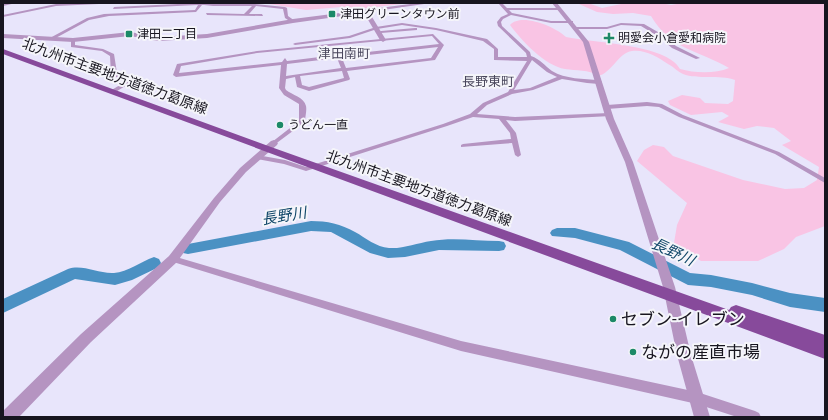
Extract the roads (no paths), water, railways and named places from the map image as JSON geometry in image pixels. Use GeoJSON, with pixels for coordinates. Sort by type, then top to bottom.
{"type":"FeatureCollection","features":[{"type":"Feature","properties":{"kind":"main road","name":"北九州市主要地方道徳力葛原線"},"geometry":{"type":"LineString","coordinates":[[3,45],[116,90]]}},
{"type":"Feature","properties":{"kind":"main road","name":"北九州市主要地方道徳力葛原線"},"geometry":{"type":"LineString","coordinates":[[3,51],[271,146],[327,163],[670,291],[825,352]]}},
{"type":"Feature","properties":{"kind":"main road","name":"北九州市主要地方道徳力葛原線"},"geometry":{"type":"LineString","coordinates":[[271,146],[315,166],[670,291],[825,342]]}},
{"type":"Feature","properties":{"kind":"street"},"geometry":{"type":"LineString","coordinates":[[3,5],[14,3]]}},
{"type":"Feature","properties":{"kind":"street"},"geometry":{"type":"LineString","coordinates":[[3,16],[56,5],[99,3]]}},
{"type":"Feature","properties":{"kind":"street"},"geometry":{"type":"LineString","coordinates":[[50,39],[88,19],[108,14],[120,3]]}},
{"type":"Feature","properties":{"kind":"street"},"geometry":{"type":"LineString","coordinates":[[3,36],[73,40],[130,34],[158,39],[211,36],[293,21],[429,3]]}},
{"type":"Feature","properties":{"kind":"street"},"geometry":{"type":"LineString","coordinates":[[500,3],[511,14]]}},
{"type":"Feature","properties":{"kind":"street"},"geometry":{"type":"LineString","coordinates":[[114,8],[202,4],[255,5],[285,8],[286,17],[293,21]]}},
{"type":"Feature","properties":{"kind":"street"},"geometry":{"type":"LineString","coordinates":[[104,15],[196,11],[202,4]]}},
{"type":"Feature","properties":{"kind":"street"},"geometry":{"type":"LineString","coordinates":[[245,14],[255,5]]}},
{"type":"Feature","properties":{"kind":"street"},"geometry":{"type":"LineString","coordinates":[[507,9],[557,6],[574,25],[586,42],[608,111],[629,162],[670,291],[684,355],[702,417]]}},
{"type":"Feature","properties":{"kind":"street"},"geometry":{"type":"LineString","coordinates":[[250,10],[215,10],[209,14],[262,15]]}},
{"type":"Feature","properties":{"kind":"street"},"geometry":{"type":"LineString","coordinates":[[188,16],[191,11]]}},
{"type":"Feature","properties":{"kind":"street"},"geometry":{"type":"LineString","coordinates":[[366,12],[397,64]]}},
{"type":"Feature","properties":{"kind":"street"},"geometry":{"type":"LineString","coordinates":[[530,58],[528,53],[500,26],[499,22],[502,18],[511,14],[551,22],[607,28],[621,24],[642,25],[661,36],[674,47],[698,58]]}},
{"type":"Feature","properties":{"kind":"street"},"geometry":{"type":"LineString","coordinates":[[8,417],[86,338],[172,259],[217,200],[257,157],[302,122],[303,104],[301,101],[283,92],[282,88],[284,78],[282,70],[290,45],[350,37],[402,24],[436,29],[485,40],[496,49],[496,59],[530,58],[542,63],[551,73],[561,77],[599,82]]}},
{"type":"Feature","properties":{"kind":"street"},"geometry":{"type":"LineString","coordinates":[[377,30],[412,29],[430,32],[442,45]]}},
{"type":"Feature","properties":{"kind":"street"},"geometry":{"type":"LineString","coordinates":[[433,35],[235,56],[179,65],[176,75],[442,45]]}},
{"type":"Feature","properties":{"kind":"street"},"geometry":{"type":"LineString","coordinates":[[73,40],[74,46],[103,50],[112,55],[114,74],[126,79],[128,82],[116,90]]}},
{"type":"Feature","properties":{"kind":"street"},"geometry":{"type":"LineString","coordinates":[[297,75],[299,86],[309,89],[347,79],[335,45]]}},
{"type":"Feature","properties":{"kind":"street"},"geometry":{"type":"LineString","coordinates":[[284,78],[297,75],[434,59],[442,45]]}},
{"type":"Feature","properties":{"kind":"street"},"geometry":{"type":"LineString","coordinates":[[235,56],[235,69]]}},
{"type":"Feature","properties":{"kind":"street"},"geometry":{"type":"LineString","coordinates":[[510,93],[530,58]]}},
{"type":"Feature","properties":{"kind":"street"},"geometry":{"type":"LineString","coordinates":[[257,157],[285,162],[306,169],[445,125],[472,115],[485,104],[510,93],[531,89],[561,77]]}},
{"type":"Feature","properties":{"kind":"street"},"geometry":{"type":"LineString","coordinates":[[472,115],[501,118],[547,119],[647,104],[660,105],[681,116],[777,153],[825,181]]}},
{"type":"Feature","properties":{"kind":"street"},"geometry":{"type":"LineString","coordinates":[[501,118],[514,134],[518,155]]}},
{"type":"Feature","properties":{"kind":"street"},"geometry":{"type":"LineString","coordinates":[[463,146],[515,141]]}},
{"type":"Feature","properties":{"kind":"street"},"geometry":{"type":"LineString","coordinates":[[172,259],[461,346],[697,398],[755,417]]}},
{"type":"Feature","properties":{"kind":"waterway","name":"長野川"},"geometry":{"type":"LineString","coordinates":[[188,249],[311,226],[325,226],[336,229],[381,252],[388,253],[405,252],[439,245],[499,246]]}},
{"type":"Feature","properties":{"kind":"waterway","name":"長野川"},"geometry":{"type":"LineString","coordinates":[[557,233],[575,233],[624,246],[688,279],[711,281],[752,289],[790,300],[825,305]]}},
{"type":"Feature","properties":{"kind":"waterway","name":"長野川"},"geometry":{"type":"LineString","coordinates":[[3,306],[73,273],[105,279],[115,279],[132,274],[154,263]]}},
{"type":"Feature","properties":{"kind":"place","name":"津田グリーンタウン前"},"geometry":{"type":"Point","coordinates":[332,14]}},
{"type":"Feature","properties":{"kind":"place","name":"津田二丁目"},"geometry":{"type":"Point","coordinates":[129,34]}},
{"type":"Feature","properties":{"kind":"place","name":"明愛会小倉愛和病院"},"geometry":{"type":"Point","coordinates":[609,38]}},
{"type":"Feature","properties":{"kind":"place","name":"うどん一直"},"geometry":{"type":"Point","coordinates":[280,125]}},
{"type":"Feature","properties":{"kind":"place","name":"セブン-イレブン"},"geometry":{"type":"Point","coordinates":[613,319]}},
{"type":"Feature","properties":{"kind":"place","name":"ながの産直市場"},"geometry":{"type":"Point","coordinates":[633,352]}},
{"type":"Feature","properties":{"kind":"district","name":"津田南町"},"geometry":{"type":"Point","coordinates":[344,53]}},
{"type":"Feature","properties":{"kind":"district","name":"長野東町"},"geometry":{"type":"Point","coordinates":[488,81]}}]}
